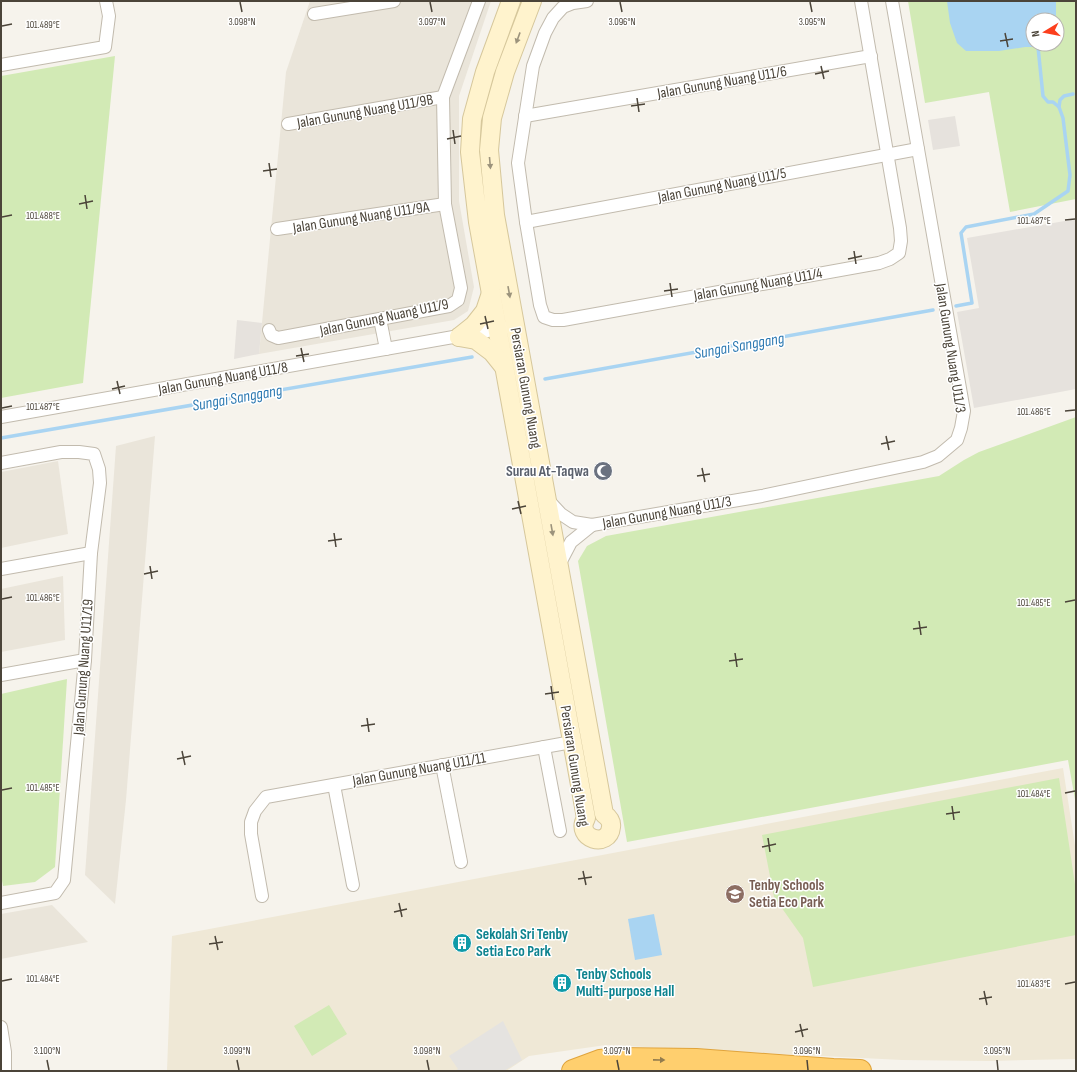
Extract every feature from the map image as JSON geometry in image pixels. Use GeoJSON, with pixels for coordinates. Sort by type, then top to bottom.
{"type":"FeatureCollection","features":[{"type":"Feature","properties":{"kind":"highway"},"geometry":{"type":"LineString","coordinates":[[573,1071],[611,1066],[696,1060],[860,1071]]}},
{"type":"Feature","properties":{"kind":"street"},"geometry":{"type":"LineString","coordinates":[[1,65],[105,47],[109,16],[106,1]]}},
{"type":"Feature","properties":{"kind":"street"},"geometry":{"type":"LineString","coordinates":[[314,14],[394,1]]}},
{"type":"Feature","properties":{"kind":"street","name":"Jalan Gunung Nuang U11/9"},"geometry":{"type":"LineString","coordinates":[[269,330],[271,335],[278,338],[449,306],[458,300],[461,288],[445,204],[443,97],[480,1]]}},
{"type":"Feature","properties":{"kind":"street","name":"Persiaran Gunung Nuang"},"geometry":{"type":"LineString","coordinates":[[511,1],[485,72],[472,119],[470,152],[478,222],[491,293],[506,328],[547,499],[604,814],[611,823],[610,833],[602,839],[593,839],[589,837],[584,829],[586,818],[505,368],[506,328],[489,150],[492,118],[505,72],[532,1]]}},
{"type":"Feature","properties":{"kind":"street"},"geometry":{"type":"LineString","coordinates":[[526,222],[518,163],[534,66],[545,33],[553,18],[563,7],[573,3],[587,1]]}},
{"type":"Feature","properties":{"kind":"street"},"geometry":{"type":"LineString","coordinates":[[861,1],[888,154]]}},
{"type":"Feature","properties":{"kind":"street","name":"Jalan Gunung Nuang U11/3"},"geometry":{"type":"LineString","coordinates":[[547,499],[561,514],[573,522],[592,525],[762,496],[923,462],[938,456],[957,440],[962,428],[964,411],[892,1]]}},
{"type":"Feature","properties":{"kind":"street","name":"Jalan Gunung Nuang U11/6"},"geometry":{"type":"LineString","coordinates":[[525,116],[871,56]]}},
{"type":"Feature","properties":{"kind":"street","name":"Jalan Gunung Nuang U11/9B"},"geometry":{"type":"LineString","coordinates":[[288,124],[443,97]]}},
{"type":"Feature","properties":{"kind":"street","name":"Jalan Gunung Nuang U11/5"},"geometry":{"type":"LineString","coordinates":[[526,222],[918,149]]}},
{"type":"Feature","properties":{"kind":"street","name":"Jalan Gunung Nuang U11/4"},"geometry":{"type":"LineString","coordinates":[[526,222],[539,299],[544,317],[553,320],[562,320],[878,263],[890,259],[899,253],[901,241],[888,154]]}},
{"type":"Feature","properties":{"kind":"street","name":"Jalan Gunung Nuang U11/9A"},"geometry":{"type":"LineString","coordinates":[[277,230],[445,204]]}},
{"type":"Feature","properties":{"kind":"street"},"geometry":{"type":"LineString","coordinates":[[459,336],[474,325],[485,311],[491,293]]}},
{"type":"Feature","properties":{"kind":"street"},"geometry":{"type":"LineString","coordinates":[[380,319],[386,349]]}},
{"type":"Feature","properties":{"kind":"street","name":"Jalan Gunung Nuang U11/8"},"geometry":{"type":"LineString","coordinates":[[1,417],[506,328]]}},
{"type":"Feature","properties":{"kind":"street"},"geometry":{"type":"LineString","coordinates":[[459,336],[476,340],[492,352],[505,368]]}},
{"type":"Feature","properties":{"kind":"street","name":"Jalan Gunung Nuang U11/19"},"geometry":{"type":"LineString","coordinates":[[1,463],[61,452],[94,454],[99,469],[100,483],[91,553],[85,660],[64,880],[56,893],[1,904]]}},
{"type":"Feature","properties":{"kind":"street","name":"Jalan Gunung Nuang U11/3"},"geometry":{"type":"LineString","coordinates":[[559,565],[571,542],[592,525]]}},
{"type":"Feature","properties":{"kind":"street"},"geometry":{"type":"LineString","coordinates":[[1,569],[91,553]]}},
{"type":"Feature","properties":{"kind":"street"},"geometry":{"type":"LineString","coordinates":[[1,675],[85,660]]}},
{"type":"Feature","properties":{"kind":"street","name":"Jalan Gunung Nuang U11/11"},"geometry":{"type":"LineString","coordinates":[[262,896],[251,834],[251,822],[256,811],[266,797],[572,742]]}},
{"type":"Feature","properties":{"kind":"street"},"geometry":{"type":"LineString","coordinates":[[544,747],[560,831]]}},
{"type":"Feature","properties":{"kind":"street"},"geometry":{"type":"LineString","coordinates":[[442,765],[461,862]]}},
{"type":"Feature","properties":{"kind":"street"},"geometry":{"type":"LineString","coordinates":[[334,785],[353,885]]}},
{"type":"Feature","properties":{"kind":"street"},"geometry":{"type":"LineString","coordinates":[[1,1027],[6,1052],[5,1071]]}},
{"type":"Feature","properties":{"kind":"shaded area"},"geometry":{"type":"Polygon","coordinates":[[[310,1],[491,1],[459,96],[459,201],[474,287],[468,311],[454,320],[259,354],[286,72],[310,1]]]}},
{"type":"Feature","properties":{"kind":"shaded area"},"geometry":{"type":"Polygon","coordinates":[[[955,116],[960,146],[933,150],[928,120],[955,116]]]}},
{"type":"Feature","properties":{"kind":"shaded area"},"geometry":{"type":"Polygon","coordinates":[[[1076,219],[1076,389],[974,408],[957,312],[979,308],[967,238],[1076,219]]]}},
{"type":"Feature","properties":{"kind":"shaded area"},"geometry":{"type":"Polygon","coordinates":[[[237,320],[262,323],[259,354],[234,359],[237,320]]]}},
{"type":"Feature","properties":{"kind":"shaded area"},"geometry":{"type":"Polygon","coordinates":[[[155,436],[126,800],[115,904],[85,875],[116,446],[155,436]]]}},
{"type":"Feature","properties":{"kind":"shaded area"},"geometry":{"type":"Polygon","coordinates":[[[58,461],[68,534],[1,548],[1,472],[58,461]]]}},
{"type":"Feature","properties":{"kind":"shaded area"},"geometry":{"type":"Polygon","coordinates":[[[63,576],[65,640],[1,652],[1,589],[63,576]]]}},
{"type":"Feature","properties":{"kind":"shaded area","name":"Tenby Schools Setia Eco Park"},"geometry":{"type":"Polygon","coordinates":[[[1063,768],[1076,852],[1076,1059],[988,1061],[902,1060],[606,1045],[529,1056],[506,1071],[167,1071],[172,936],[1063,768]]]}},
{"type":"Feature","properties":{"kind":"shaded area"},"geometry":{"type":"Polygon","coordinates":[[[52,905],[88,942],[1,959],[1,914],[52,905]]]}},
{"type":"Feature","properties":{"kind":"shaded area"},"geometry":{"type":"Polygon","coordinates":[[[503,1021],[522,1060],[504,1071],[455,1071],[458,1069],[449,1056],[503,1021]]]}},
{"type":"Feature","properties":{"kind":"green space"},"geometry":{"type":"Polygon","coordinates":[[[908,1],[1076,1],[1076,199],[1010,212],[989,92],[925,103],[908,1]]]}},
{"type":"Feature","properties":{"kind":"green space"},"geometry":{"type":"Polygon","coordinates":[[[115,56],[83,383],[1,398],[1,76],[115,56]]]}},
{"type":"Feature","properties":{"kind":"green space"},"geometry":{"type":"Polygon","coordinates":[[[1076,417],[1076,805],[1068,760],[627,842],[578,561],[587,546],[606,536],[939,476],[979,452],[1076,417]]]}},
{"type":"Feature","properties":{"kind":"green space"},"geometry":{"type":"Polygon","coordinates":[[[67,679],[55,867],[35,882],[3,886],[1,875],[1,694],[67,679]]]}},
{"type":"Feature","properties":{"kind":"green space"},"geometry":{"type":"Polygon","coordinates":[[[1059,778],[1076,891],[1076,935],[813,987],[803,938],[774,897],[762,835],[1059,778]]]}},
{"type":"Feature","properties":{"kind":"green space"},"geometry":{"type":"Polygon","coordinates":[[[329,1005],[347,1034],[312,1056],[294,1026],[329,1005]]]}},
{"type":"Feature","properties":{"kind":"water"},"geometry":{"type":"Polygon","coordinates":[[[947,1],[1056,1],[1056,12],[1025,12],[1025,47],[999,51],[966,51],[957,43],[950,23],[947,1]]]}},
{"type":"Feature","properties":{"kind":"water"},"geometry":{"type":"Polygon","coordinates":[[[654,914],[662,955],[635,960],[628,919],[654,914]]]}},
{"type":"Feature","properties":{"kind":"waterway"},"geometry":{"type":"LineString","coordinates":[[1039,52],[1043,96],[1048,102],[1053,102],[1059,107]]}},
{"type":"Feature","properties":{"kind":"waterway","name":"Sungai Sanggang"},"geometry":{"type":"LineString","coordinates":[[956,306],[972,303],[961,233],[966,227],[1034,214],[1068,191],[1070,175],[1063,118],[1059,107],[1060,100],[1064,96],[1073,94]]}},
{"type":"Feature","properties":{"kind":"waterway","name":"Sungai Sanggang"},"geometry":{"type":"LineString","coordinates":[[545,379],[933,310]]}},
{"type":"Feature","properties":{"kind":"waterway","name":"Sungai Sanggang"},"geometry":{"type":"LineString","coordinates":[[1,438],[472,357]]}},
{"type":"Feature","properties":{"kind":"place","name":"Surau At-Taqwa"},"geometry":{"type":"Point","coordinates":[603,471]}},
{"type":"Feature","properties":{"kind":"place","name":"Tenby Schools Setia Eco Park"},"geometry":{"type":"Point","coordinates":[735,894]}},
{"type":"Feature","properties":{"kind":"place","name":"Sekolah Sri Tenby Setia Eco Park"},"geometry":{"type":"Point","coordinates":[462,943]}},
{"type":"Feature","properties":{"kind":"place","name":"Tenby Schools Multi-purpose Hall"},"geometry":{"type":"Point","coordinates":[562,983]}}]}
